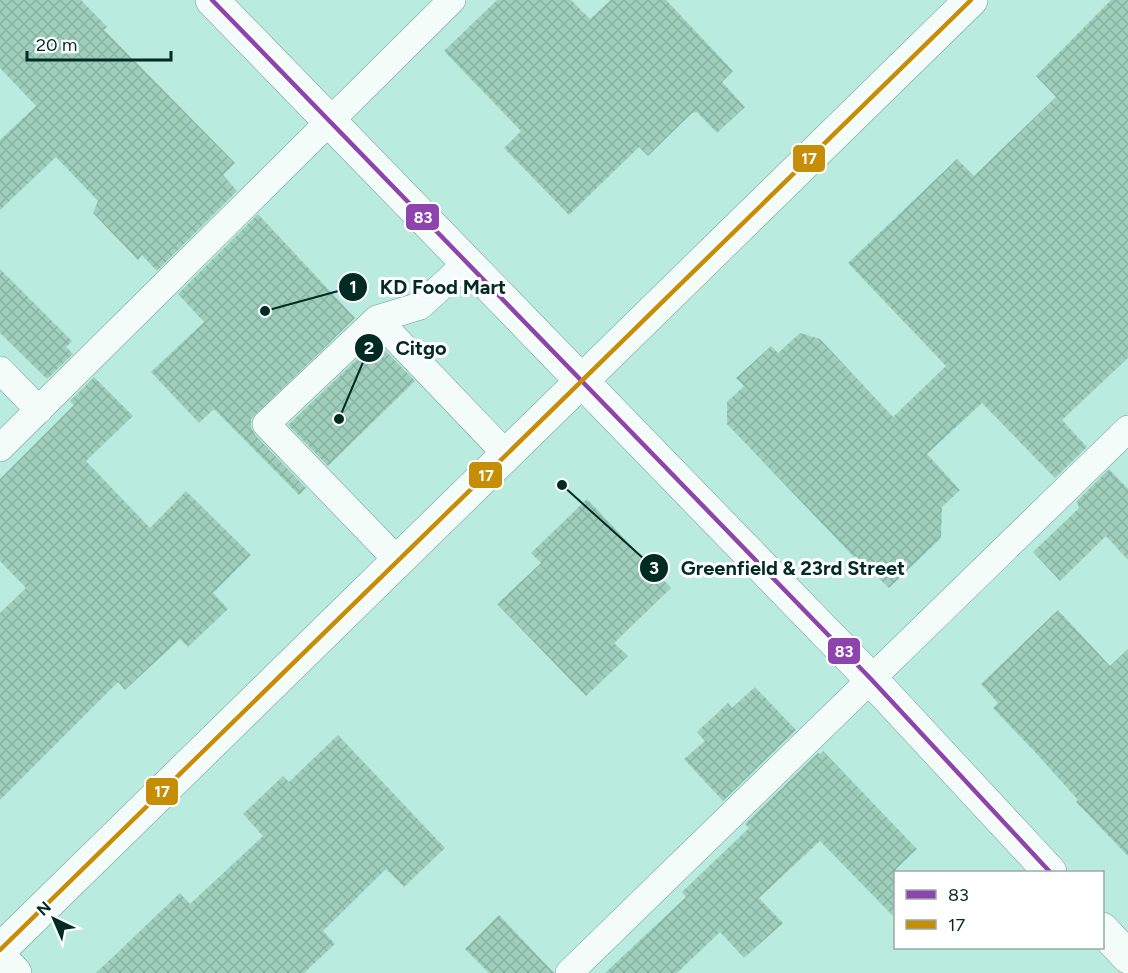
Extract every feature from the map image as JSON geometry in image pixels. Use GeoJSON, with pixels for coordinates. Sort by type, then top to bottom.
{"type":"FeatureCollection","features":[{"type":"Feature","properties":{"kind":"main road"},"geometry":{"type":"LineString","coordinates":[[213,0],[870,678],[1048,871]]}},
{"type":"Feature","properties":{"kind":"main road"},"geometry":{"type":"LineString","coordinates":[[0,950],[971,0]]}},
{"type":"Feature","properties":{"kind":"main road"},"geometry":{"type":"LineString","coordinates":[[1104,931],[1128,957]]}},
{"type":"Feature","properties":{"kind":"main road"},"geometry":{"type":"LineString","coordinates":[[0,957],[15,973]]}},
{"type":"Feature","properties":{"kind":"lane"},"geometry":{"type":"LineString","coordinates":[[0,448],[452,0]]}},
{"type":"Feature","properties":{"kind":"lane"},"geometry":{"type":"LineString","coordinates":[[398,561],[266,424],[377,319],[420,306],[468,262]]}},
{"type":"Feature","properties":{"kind":"lane"},"geometry":{"type":"LineString","coordinates":[[377,319],[507,454]]}},
{"type":"Feature","properties":{"kind":"lane"},"geometry":{"type":"LineString","coordinates":[[0,370],[39,410]]}},
{"type":"Feature","properties":{"kind":"lane"},"geometry":{"type":"LineString","coordinates":[[569,973],[1128,429]]}},
{"type":"Feature","properties":{"kind":"building"},"geometry":{"type":"Polygon","coordinates":[[[0,0],[81,0],[107,27],[104,30],[235,163],[223,175],[237,191],[157,271],[142,255],[138,260],[93,213],[98,201],[56,157],[0,210],[0,140],[36,106],[0,68],[0,0]]]}},
{"type":"Feature","properties":{"kind":"building"},"geometry":{"type":"Polygon","coordinates":[[[497,0],[571,0],[590,19],[611,0],[666,0],[733,71],[722,82],[745,107],[717,133],[697,112],[692,113],[648,156],[639,147],[569,215],[504,148],[521,131],[444,51],[497,0]]]}},
{"type":"Feature","properties":{"kind":"building"},"geometry":{"type":"Polygon","coordinates":[[[1111,0],[1128,0],[1128,358],[1062,420],[1087,447],[1055,478],[982,403],[927,454],[960,490],[942,507],[941,538],[889,588],[856,556],[854,557],[727,424],[727,402],[744,386],[736,378],[771,346],[778,353],[800,333],[820,339],[893,417],[946,366],[848,263],[957,159],[974,176],[1056,97],[1036,76],[1111,0]]]}},
{"type":"Feature","properties":{"kind":"building"},"geometry":{"type":"Polygon","coordinates":[[[258,214],[355,318],[251,419],[251,427],[255,435],[306,488],[299,495],[214,409],[199,423],[151,372],[204,322],[178,294],[258,214]]]}},
{"type":"Feature","properties":{"kind":"building"},"geometry":{"type":"Polygon","coordinates":[[[0,269],[72,341],[66,347],[73,354],[47,379],[0,333],[0,269]]]}},
{"type":"Feature","properties":{"kind":"building"},"geometry":{"type":"Polygon","coordinates":[[[376,341],[415,381],[328,466],[288,425],[376,341]]]}},
{"type":"Feature","properties":{"kind":"building"},"geometry":{"type":"Polygon","coordinates":[[[94,377],[133,416],[86,461],[150,528],[186,491],[251,555],[213,593],[228,609],[188,647],[180,639],[125,690],[118,682],[0,800],[0,613],[26,588],[0,561],[0,479],[74,405],[70,401],[94,377]]]}},
{"type":"Feature","properties":{"kind":"building"},"geometry":{"type":"Polygon","coordinates":[[[1109,469],[1128,489],[1128,560],[1106,536],[1060,581],[1033,552],[1079,508],[1077,501],[1109,469]]]}},
{"type":"Feature","properties":{"kind":"building"},"geometry":{"type":"Polygon","coordinates":[[[587,499],[671,588],[614,643],[628,656],[586,696],[497,604],[541,563],[531,553],[587,499]]]}},
{"type":"Feature","properties":{"kind":"building"},"geometry":{"type":"Polygon","coordinates":[[[1058,610],[1110,666],[1128,649],[1128,856],[1076,802],[1078,800],[993,708],[998,703],[981,684],[1058,610]]]}},
{"type":"Feature","properties":{"kind":"building"},"geometry":{"type":"Polygon","coordinates":[[[755,687],[796,730],[723,801],[684,759],[705,741],[697,732],[728,703],[732,708],[755,687]]]}},
{"type":"Feature","properties":{"kind":"building"},"geometry":{"type":"Polygon","coordinates":[[[338,735],[445,848],[404,887],[386,869],[323,931],[335,944],[304,973],[96,973],[180,893],[190,904],[263,836],[243,814],[283,776],[289,782],[338,735]]]}},
{"type":"Feature","properties":{"kind":"building"},"geometry":{"type":"Polygon","coordinates":[[[823,751],[917,849],[894,871],[894,917],[820,841],[759,898],[783,923],[744,958],[720,932],[677,973],[605,973],[686,897],[682,892],[749,828],[745,824],[818,753],[823,751]]]}},
{"type":"Feature","properties":{"kind":"building"},"geometry":{"type":"Polygon","coordinates":[[[499,915],[554,973],[489,973],[465,949],[499,915]]]}},
{"type":"Feature","properties":{"kind":"transit line","name":"83"},"geometry":{"type":"LineString","coordinates":[[212,0],[870,678],[1049,871]]}},
{"type":"Feature","properties":{"kind":"transit line","name":"17"},"geometry":{"type":"LineString","coordinates":[[0,950],[971,0]]}},
{"type":"Feature","properties":{"kind":"place","name":"KD Food Mart"},"geometry":{"type":"Point","coordinates":[265,311]}},
{"type":"Feature","properties":{"kind":"place","name":"Citgo"},"geometry":{"type":"Point","coordinates":[339,419]}},
{"type":"Feature","properties":{"kind":"place","name":"Greenfield & 23rd Street"},"geometry":{"type":"Point","coordinates":[562,485]}}]}
